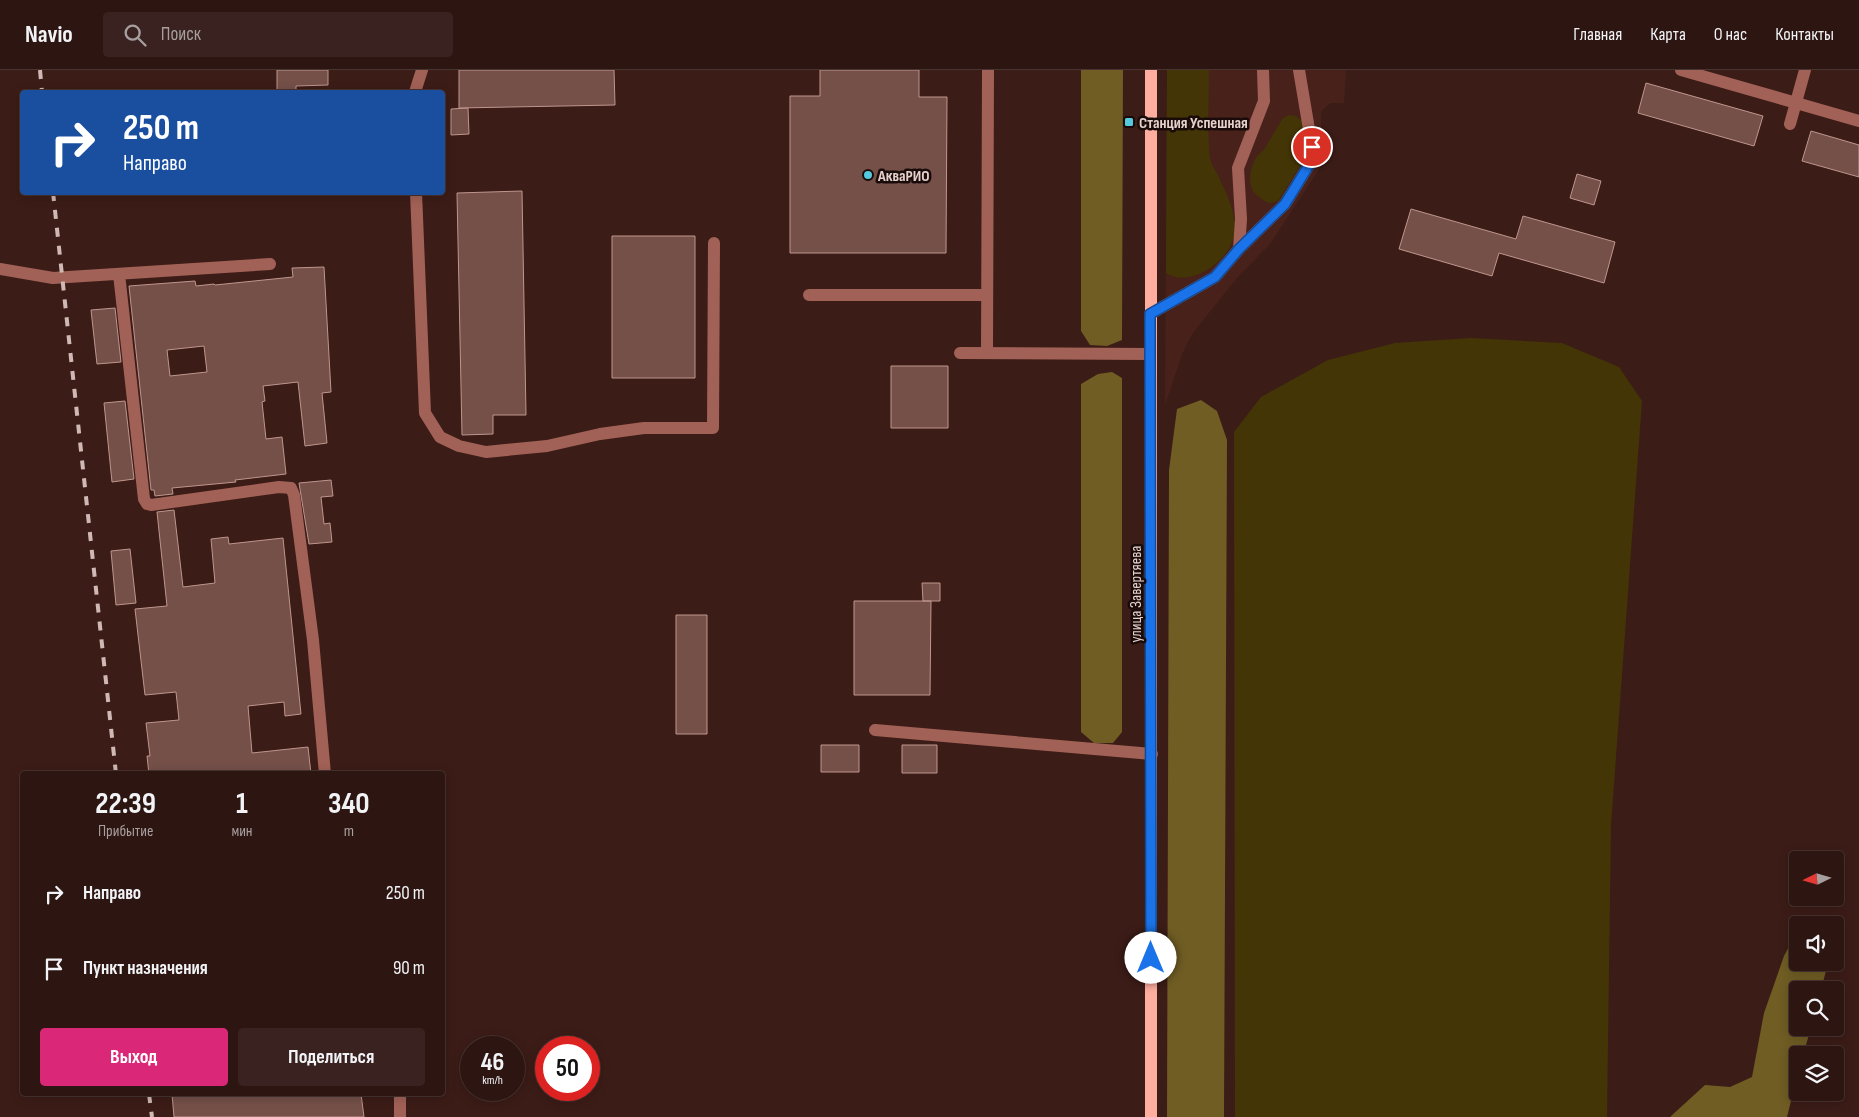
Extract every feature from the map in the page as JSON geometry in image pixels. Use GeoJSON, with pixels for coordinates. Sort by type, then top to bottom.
{"type":"FeatureCollection","features":[{"type":"Feature","properties":{"kind":"main road","name":"улица Завертяева"},"geometry":{"type":"LineString","coordinates":[[1151,70],[1151,1117]]}},
{"type":"Feature","properties":{"kind":"lane"},"geometry":{"type":"LineString","coordinates":[[416,90],[422,70]]}},
{"type":"Feature","properties":{"kind":"lane"},"geometry":{"type":"LineString","coordinates":[[987,354],[988,70]]}},
{"type":"Feature","properties":{"kind":"lane"},"geometry":{"type":"LineString","coordinates":[[1239,249],[1241,219],[1238,168],[1264,101],[1263,70]]}},
{"type":"Feature","properties":{"kind":"lane"},"geometry":{"type":"LineString","coordinates":[[1150,314],[1215,277],[1239,249],[1285,204],[1309,165],[1312,147],[1299,70]]}},
{"type":"Feature","properties":{"kind":"lane"},"geometry":{"type":"LineString","coordinates":[[1681,70],[1859,121]]}},
{"type":"Feature","properties":{"kind":"lane"},"geometry":{"type":"LineString","coordinates":[[1790,124],[1805,70]]}},
{"type":"Feature","properties":{"kind":"lane"},"geometry":{"type":"LineString","coordinates":[[416,195],[425,413],[440,436],[460,446],[486,452],[547,446],[600,434],[644,428],[713,428],[714,243]]}},
{"type":"Feature","properties":{"kind":"lane"},"geometry":{"type":"LineString","coordinates":[[0,269],[53,278],[270,264]]}},
{"type":"Feature","properties":{"kind":"lane"},"geometry":{"type":"LineString","coordinates":[[119,274],[144,499],[147,504],[151,505],[279,487],[291,488],[294,495],[312,640],[325,771]]}},
{"type":"Feature","properties":{"kind":"lane"},"geometry":{"type":"LineString","coordinates":[[809,295],[987,295]]}},
{"type":"Feature","properties":{"kind":"lane"},"geometry":{"type":"LineString","coordinates":[[960,353],[1150,354]]}},
{"type":"Feature","properties":{"kind":"lane"},"geometry":{"type":"LineString","coordinates":[[875,730],[1152,754]]}},
{"type":"Feature","properties":{"kind":"lane"},"geometry":{"type":"LineString","coordinates":[[400,1096],[400,1117]]}},
{"type":"Feature","properties":{"kind":"shaded area"},"geometry":{"type":"Polygon","coordinates":[[[1081,70],[1123,70],[1122,340],[1107,346],[1090,345],[1081,331],[1081,70]]]}},
{"type":"Feature","properties":{"kind":"shaded area"},"geometry":{"type":"Polygon","coordinates":[[[1167,70],[1346,70],[1344,103],[1331,103],[1321,111],[1321,161],[1318,171],[1270,244],[1237,278],[1192,334],[1183,352],[1165,405],[1167,70]]]}},
{"type":"Feature","properties":{"kind":"shaded area"},"geometry":{"type":"Polygon","coordinates":[[[1167,70],[1209,70],[1208,125],[1210,158],[1230,201],[1235,222],[1233,240],[1220,260],[1199,274],[1188,277],[1176,277],[1166,273],[1167,70]]]}},
{"type":"Feature","properties":{"kind":"shaded area"},"geometry":{"type":"Polygon","coordinates":[[[1289,115],[1296,116],[1304,126],[1304,160],[1278,201],[1267,202],[1254,193],[1252,189],[1251,169],[1256,158],[1265,148],[1283,118],[1289,115]]]}},
{"type":"Feature","properties":{"kind":"shaded area"},"geometry":{"type":"Polygon","coordinates":[[[1471,338],[1562,343],[1619,367],[1642,401],[1611,825],[1607,1117],[1235,1117],[1234,432],[1261,397],[1328,360],[1395,343],[1471,338]]]}},
{"type":"Feature","properties":{"kind":"shaded area"},"geometry":{"type":"Polygon","coordinates":[[[1112,372],[1122,378],[1122,732],[1113,743],[1094,743],[1081,732],[1081,384],[1098,374],[1112,372]]]}},
{"type":"Feature","properties":{"kind":"shaded area"},"geometry":{"type":"Polygon","coordinates":[[[1201,400],[1217,411],[1227,440],[1224,1117],[1167,1117],[1169,470],[1177,409],[1201,400]]]}},
{"type":"Feature","properties":{"kind":"shaded area"},"geometry":{"type":"Polygon","coordinates":[[[1789,946],[1789,971],[1826,971],[1823,981],[1789,981],[1789,1036],[1809,1036],[1806,1046],[1789,1046],[1789,1101],[1791,1101],[1787,1117],[1670,1117],[1705,1085],[1730,1087],[1752,1077],[1764,1013],[1789,946]]]}},
{"type":"Feature","properties":{"kind":"building"},"geometry":{"type":"Polygon","coordinates":[[[277,70],[328,70],[328,85],[296,86],[296,90],[277,90],[277,70]]]}},
{"type":"Feature","properties":{"kind":"building"},"geometry":{"type":"Polygon","coordinates":[[[459,70],[614,70],[615,105],[459,108],[459,70]]]}},
{"type":"Feature","properties":{"kind":"building","name":"АкваРИО"},"geometry":{"type":"Polygon","coordinates":[[[820,70],[919,70],[919,97],[947,97],[946,253],[790,253],[790,96],[820,96],[820,70]]]}},
{"type":"Feature","properties":{"kind":"building"},"geometry":{"type":"Polygon","coordinates":[[[1646,83],[1763,116],[1754,146],[1638,113],[1646,83]]]}},
{"type":"Feature","properties":{"kind":"building"},"geometry":{"type":"Polygon","coordinates":[[[468,108],[469,134],[451,135],[451,109],[468,108]]]}},
{"type":"Feature","properties":{"kind":"building"},"geometry":{"type":"Polygon","coordinates":[[[1811,131],[1859,145],[1859,177],[1802,161],[1811,131]]]}},
{"type":"Feature","properties":{"kind":"building"},"geometry":{"type":"Polygon","coordinates":[[[1577,174],[1601,181],[1594,205],[1570,198],[1577,174]]]}},
{"type":"Feature","properties":{"kind":"building"},"geometry":{"type":"Polygon","coordinates":[[[522,191],[526,415],[493,415],[493,434],[462,435],[457,193],[522,191]]]}},
{"type":"Feature","properties":{"kind":"building"},"geometry":{"type":"Polygon","coordinates":[[[1411,209],[1516,239],[1523,216],[1615,242],[1604,283],[1499,253],[1492,276],[1399,249],[1411,209]]]}},
{"type":"Feature","properties":{"kind":"building"},"geometry":{"type":"Polygon","coordinates":[[[612,236],[695,236],[695,378],[612,378],[612,236]]]}},
{"type":"Feature","properties":{"kind":"building"},"geometry":{"type":"Polygon","coordinates":[[[324,267],[331,392],[322,393],[327,443],[305,446],[298,382],[263,386],[265,401],[262,402],[266,439],[282,437],[286,474],[235,480],[236,482],[172,488],[173,494],[155,496],[154,490],[151,490],[129,286],[195,281],[196,286],[215,285],[293,277],[292,268],[324,267]],[[204,346],[167,350],[170,376],[207,372],[204,346]]]}},
{"type":"Feature","properties":{"kind":"building"},"geometry":{"type":"Polygon","coordinates":[[[115,308],[121,362],[97,364],[91,310],[115,308]]]}},
{"type":"Feature","properties":{"kind":"building"},"geometry":{"type":"Polygon","coordinates":[[[891,366],[948,366],[948,428],[891,428],[891,366]]]}},
{"type":"Feature","properties":{"kind":"building"},"geometry":{"type":"Polygon","coordinates":[[[125,401],[134,479],[112,482],[104,403],[125,401]]]}},
{"type":"Feature","properties":{"kind":"building"},"geometry":{"type":"Polygon","coordinates":[[[331,480],[333,496],[321,497],[324,524],[330,523],[332,542],[309,544],[299,483],[331,480]]]}},
{"type":"Feature","properties":{"kind":"building"},"geometry":{"type":"Polygon","coordinates":[[[174,510],[183,587],[215,583],[211,539],[228,537],[229,544],[283,538],[301,714],[285,716],[284,702],[248,706],[252,753],[308,747],[311,771],[149,771],[147,756],[150,756],[146,723],[179,720],[176,692],[145,695],[135,609],[167,606],[157,512],[174,510]]]}},
{"type":"Feature","properties":{"kind":"building"},"geometry":{"type":"Polygon","coordinates":[[[130,549],[136,603],[116,605],[111,551],[130,549]]]}},
{"type":"Feature","properties":{"kind":"building"},"geometry":{"type":"Polygon","coordinates":[[[922,583],[940,583],[940,601],[923,601],[922,583]]]}},
{"type":"Feature","properties":{"kind":"building"},"geometry":{"type":"Polygon","coordinates":[[[854,601],[931,601],[930,695],[854,695],[854,601]]]}},
{"type":"Feature","properties":{"kind":"building"},"geometry":{"type":"Polygon","coordinates":[[[676,615],[707,615],[707,734],[676,734],[676,615]]]}},
{"type":"Feature","properties":{"kind":"building"},"geometry":{"type":"Polygon","coordinates":[[[821,745],[859,745],[859,772],[821,772],[821,745]]]}},
{"type":"Feature","properties":{"kind":"building"},"geometry":{"type":"Polygon","coordinates":[[[902,745],[937,745],[937,773],[902,773],[902,745]]]}},
{"type":"Feature","properties":{"kind":"building"},"geometry":{"type":"Polygon","coordinates":[[[172,1096],[361,1096],[364,1117],[174,1117],[172,1096]]]}},
{"type":"Feature","properties":{"kind":"railway"},"geometry":{"type":"LineString","coordinates":[[40,70],[42,90]]}},
{"type":"Feature","properties":{"kind":"railway"},"geometry":{"type":"LineString","coordinates":[[53,195],[116,771]]}},
{"type":"Feature","properties":{"kind":"railway"},"geometry":{"type":"LineString","coordinates":[[149,1096],[152,1117]]}},
{"type":"Feature","properties":{"kind":"place","name":"Станция Успешная"},"geometry":{"type":"Point","coordinates":[1129,122]}},
{"type":"Feature","properties":{"kind":"place","name":"АкваРИО"},"geometry":{"type":"Point","coordinates":[868,175]}},
{"type":"Feature","properties":{"kind":"route"},"geometry":{"type":"LineString","coordinates":[[1151,958],[1150,314],[1215,277],[1239,249],[1285,204],[1309,165],[1312,147]]}}]}
